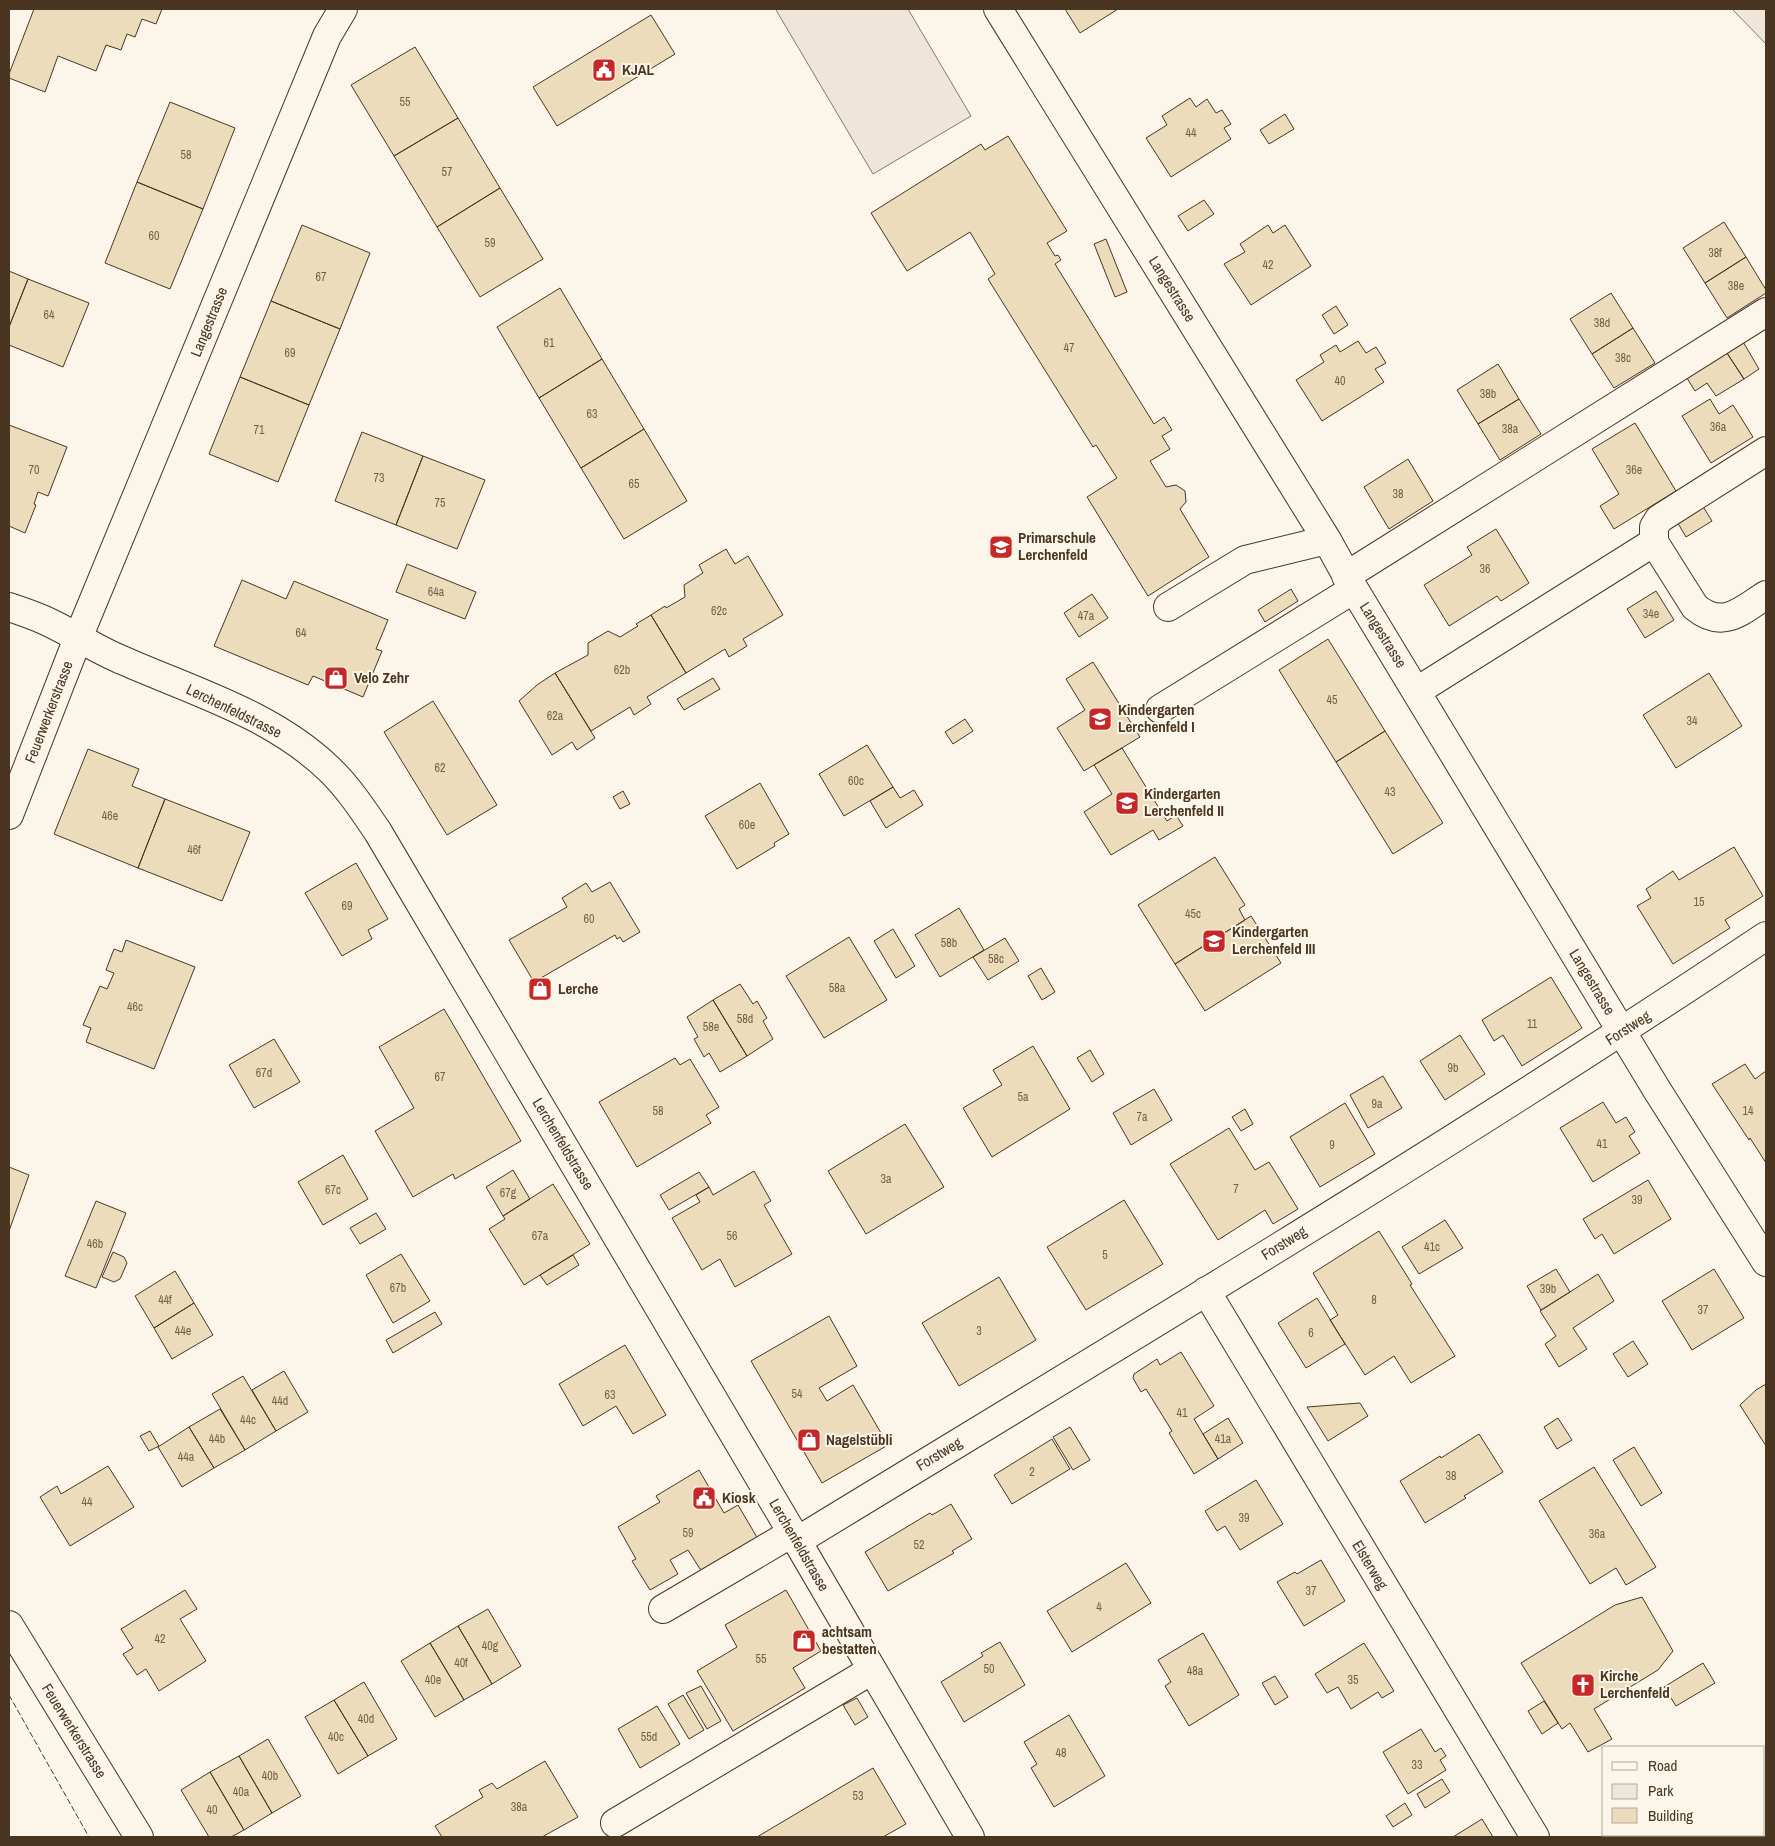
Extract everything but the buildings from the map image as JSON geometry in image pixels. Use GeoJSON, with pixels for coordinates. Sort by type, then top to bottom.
{"type":"FeatureCollection","features":[{"type":"Feature","properties":{"kind":"street","name":"Langestrasse"},"geometry":{"type":"LineString","coordinates":[[78,638],[326,36],[343,9]]}},
{"type":"Feature","properties":{"kind":"street","name":"Langestrasse"},"geometry":{"type":"LineString","coordinates":[[998,9],[1327,540],[1350,582],[1622,1032],[1762,1246]]}},
{"type":"Feature","properties":{"kind":"street"},"geometry":{"type":"LineString","coordinates":[[1160,709],[1350,582],[1766,312]]}},
{"type":"Feature","properties":{"kind":"street"},"geometry":{"type":"LineString","coordinates":[[1766,451],[1658,519],[1652,534],[1654,542],[1695,606],[1704,614],[1723,619],[1734,615],[1766,594]]}},
{"type":"Feature","properties":{"kind":"street"},"geometry":{"type":"LineString","coordinates":[[1168,607],[1245,560],[1327,540]]}},
{"type":"Feature","properties":{"kind":"street"},"geometry":{"type":"LineString","coordinates":[[1417,691],[1654,542]]}},
{"type":"Feature","properties":{"kind":"street","name":"Lerchenfeldstrasse"},"geometry":{"type":"LineString","coordinates":[[9,607],[45,621],[119,659],[237,709],[272,726],[307,749],[348,789],[382,840],[795,1537],[970,1837]]}},
{"type":"Feature","properties":{"kind":"street","name":"Feuerwerkerstrasse"},"geometry":{"type":"LineString","coordinates":[[9,814],[78,638]]}},
{"type":"Feature","properties":{"kind":"street","name":"Forstweg"},"geometry":{"type":"LineString","coordinates":[[662,1609],[795,1537],[1206,1291],[1622,1032],[1766,936]]}},
{"type":"Feature","properties":{"kind":"street","name":"Elsterweg"},"geometry":{"type":"LineString","coordinates":[[1206,1291],[1535,1837]]}},
{"type":"Feature","properties":{"kind":"street","name":"Feuerwerkerstrasse"},"geometry":{"type":"LineString","coordinates":[[9,1625],[139,1837]]}},
{"type":"Feature","properties":{"kind":"street"},"geometry":{"type":"LineString","coordinates":[[615,1823],[872,1670]]}},
{"type":"Feature","properties":{"kind":"green space"},"geometry":{"type":"Polygon","coordinates":[[[908,9],[971,116],[873,174],[776,10],[908,9]]]}},
{"type":"Feature","properties":{"kind":"green space"},"geometry":{"type":"Polygon","coordinates":[[[1732,9],[1766,9],[1766,44],[1732,9]]]}},
{"type":"Feature","properties":{"kind":"fence"},"geometry":{"type":"LineString","coordinates":[[9,1695],[89,1837]]}},
{"type":"Feature","properties":{"kind":"place","name":"KJAL"},"geometry":{"type":"Point","coordinates":[604,70]}},
{"type":"Feature","properties":{"kind":"place","name":"Primarschule Lerchenfeld"},"geometry":{"type":"Point","coordinates":[1001,547]}},
{"type":"Feature","properties":{"kind":"place","name":"Velo Zehr"},"geometry":{"type":"Point","coordinates":[336,678]}},
{"type":"Feature","properties":{"kind":"place","name":"Kindergarten Lerchenfeld I"},"geometry":{"type":"Point","coordinates":[1100,719]}},
{"type":"Feature","properties":{"kind":"place","name":"Kindergarten Lerchenfeld II"},"geometry":{"type":"Point","coordinates":[1127,803]}},
{"type":"Feature","properties":{"kind":"place","name":"Kindergarten Lerchenfeld III"},"geometry":{"type":"Point","coordinates":[1214,941]}},
{"type":"Feature","properties":{"kind":"place","name":"Lerche"},"geometry":{"type":"Point","coordinates":[540,989]}},
{"type":"Feature","properties":{"kind":"place","name":"Nagelstübli"},"geometry":{"type":"Point","coordinates":[809,1440]}},
{"type":"Feature","properties":{"kind":"place","name":"Kiosk"},"geometry":{"type":"Point","coordinates":[704,1498]}},
{"type":"Feature","properties":{"kind":"place","name":"achtsam bestatten"},"geometry":{"type":"Point","coordinates":[804,1641]}},
{"type":"Feature","properties":{"kind":"place","name":"Kirche Lerchenfeld"},"geometry":{"type":"Point","coordinates":[1583,1685]}}]}
